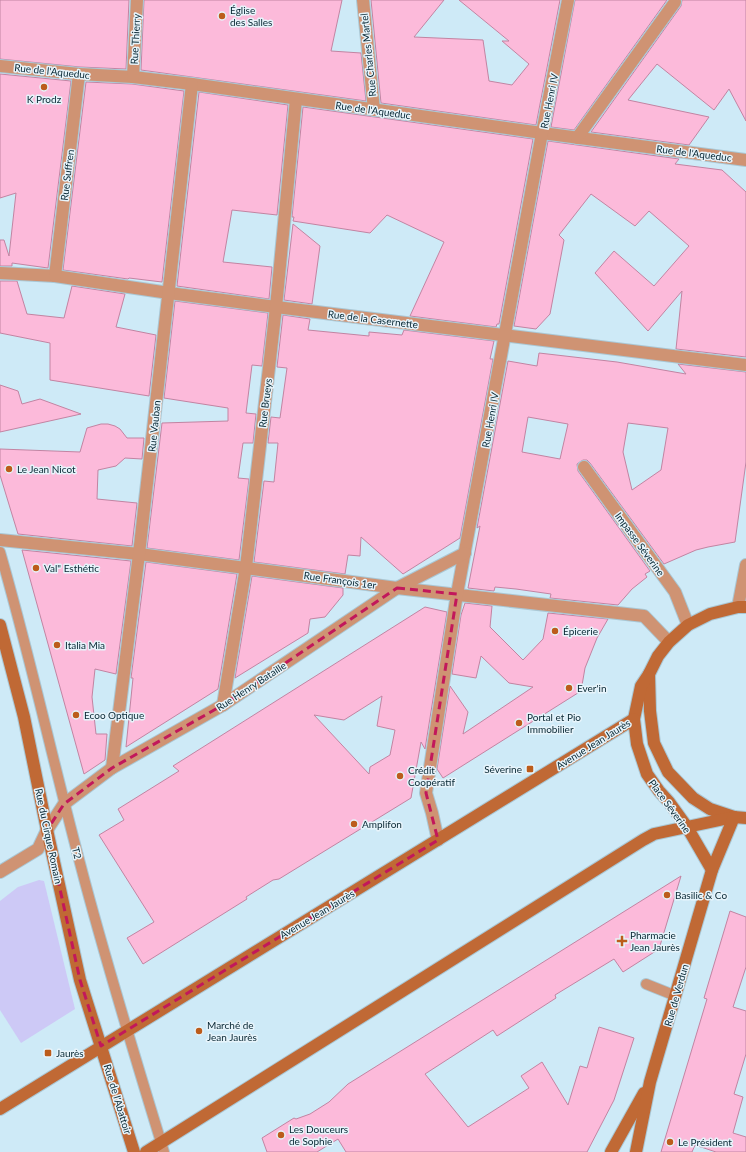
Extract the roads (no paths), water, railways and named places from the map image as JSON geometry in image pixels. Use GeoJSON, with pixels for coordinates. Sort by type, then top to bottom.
{"type":"FeatureCollection","features":[{"type":"Feature","properties":{"kind":"main road","name":"Place Séverine"},"geometry":{"type":"LineString","coordinates":[[712,870],[687,827],[647,774],[637,744],[634,719],[641,686],[658,656],[669,642],[688,625],[710,614],[742,607]]}},
{"type":"Feature","properties":{"kind":"main road","name":"Rue du Cirque Romain"},"geometry":{"type":"LineString","coordinates":[[0,625],[24,717],[46,830],[80,980],[102,1046]]}},
{"type":"Feature","properties":{"kind":"main road"},"geometry":{"type":"LineString","coordinates":[[649,674],[650,711],[654,743],[668,772],[693,798],[710,808],[734,817],[746,818]]}},
{"type":"Feature","properties":{"kind":"main road","name":"Avenue Jean Jaurès"},"geometry":{"type":"LineString","coordinates":[[0,1109],[634,719]]}},
{"type":"Feature","properties":{"kind":"main road"},"geometry":{"type":"LineString","coordinates":[[146,1152],[162,1147],[634,845],[654,834],[734,817]]}},
{"type":"Feature","properties":{"kind":"main road","name":"Rue de Verdun"},"geometry":{"type":"LineString","coordinates":[[636,1152],[650,1082],[712,870],[734,817]]}},
{"type":"Feature","properties":{"kind":"main road","name":"Rue de l'Abattoir"},"geometry":{"type":"LineString","coordinates":[[102,1046],[134,1152]]}},
{"type":"Feature","properties":{"kind":"main road","name":"Rue de Verdun"},"geometry":{"type":"LineString","coordinates":[[611,1152],[650,1082]]}},
{"type":"Feature","properties":{"kind":"street","name":"Rue Thierry"},"geometry":{"type":"LineString","coordinates":[[133,78],[137,0]]}},
{"type":"Feature","properties":{"kind":"street","name":"Rue Charles Martel"},"geometry":{"type":"LineString","coordinates":[[363,0],[374,110]]}},
{"type":"Feature","properties":{"kind":"street","name":"Rue Henri IV"},"geometry":{"type":"LineString","coordinates":[[438,840],[426,793],[457,594],[568,0]]}},
{"type":"Feature","properties":{"kind":"street"},"geometry":{"type":"LineString","coordinates":[[577,138],[675,2]]}},
{"type":"Feature","properties":{"kind":"street","name":"Rue de l'Aqueduc"},"geometry":{"type":"LineString","coordinates":[[0,66],[192,84],[746,160]]}},
{"type":"Feature","properties":{"kind":"street","name":"Rue Suffren"},"geometry":{"type":"LineString","coordinates":[[55,276],[79,74]]}},
{"type":"Feature","properties":{"kind":"street","name":"Rue Vauban"},"geometry":{"type":"LineString","coordinates":[[112,768],[139,554],[192,84]]}},
{"type":"Feature","properties":{"kind":"street","name":"Rue Brueys"},"geometry":{"type":"LineString","coordinates":[[223,705],[246,567],[276,307],[296,99]]}},
{"type":"Feature","properties":{"kind":"street","name":"Rue de la Casernette"},"geometry":{"type":"LineString","coordinates":[[0,273],[55,276],[276,307],[746,365]]}},
{"type":"Feature","properties":{"kind":"street","name":"Impasse Séverine"},"geometry":{"type":"LineString","coordinates":[[584,467],[674,592],[688,625]]}},
{"type":"Feature","properties":{"kind":"street","name":"Rue François 1er"},"geometry":{"type":"LineString","coordinates":[[0,540],[139,554],[397,588],[644,616],[669,642]]}},
{"type":"Feature","properties":{"kind":"street","name":"Rue Henry Bataille"},"geometry":{"type":"LineString","coordinates":[[0,872],[38,849],[46,830],[64,804],[112,768],[223,705],[397,588],[465,553]]}},
{"type":"Feature","properties":{"kind":"street"},"geometry":{"type":"LineString","coordinates":[[742,607],[746,565]]}},
{"type":"Feature","properties":{"kind":"lane","name":"T2"},"geometry":{"type":"LineString","coordinates":[[0,552],[40,701],[64,804],[105,954],[162,1147]]}},
{"type":"Feature","properties":{"kind":"lane"},"geometry":{"type":"LineString","coordinates":[[646,984],[676,996]]}},
{"type":"Feature","properties":{"kind":"place","name":"Église des Salles"},"geometry":{"type":"Point","coordinates":[222,16]}},
{"type":"Feature","properties":{"kind":"place","name":"K Prodz"},"geometry":{"type":"Point","coordinates":[44,87]}},
{"type":"Feature","properties":{"kind":"place","name":"Le Jean Nicot"},"geometry":{"type":"Point","coordinates":[9,469]}},
{"type":"Feature","properties":{"kind":"place","name":"Val\" Esthétic"},"geometry":{"type":"Point","coordinates":[36,568]}},
{"type":"Feature","properties":{"kind":"place","name":"Épicerie"},"geometry":{"type":"Point","coordinates":[555,631]}},
{"type":"Feature","properties":{"kind":"place","name":"Italia Mia"},"geometry":{"type":"Point","coordinates":[57,645]}},
{"type":"Feature","properties":{"kind":"place","name":"Ever'in"},"geometry":{"type":"Point","coordinates":[569,688]}},
{"type":"Feature","properties":{"kind":"place","name":"Ecoo Optique"},"geometry":{"type":"Point","coordinates":[76,715]}},
{"type":"Feature","properties":{"kind":"place","name":"Portal et Pio Immobilier"},"geometry":{"type":"Point","coordinates":[519,723]}},
{"type":"Feature","properties":{"kind":"place","name":"Séverine"},"geometry":{"type":"Point","coordinates":[530,769]}},
{"type":"Feature","properties":{"kind":"place","name":"Crédit Coopératif"},"geometry":{"type":"Point","coordinates":[400,776]}},
{"type":"Feature","properties":{"kind":"place","name":"Amplifon"},"geometry":{"type":"Point","coordinates":[354,824]}},
{"type":"Feature","properties":{"kind":"place","name":"Basilic & Co"},"geometry":{"type":"Point","coordinates":[667,895]}},
{"type":"Feature","properties":{"kind":"place","name":"Pharmacie Jean Jaurès"},"geometry":{"type":"Point","coordinates":[622,941]}},
{"type":"Feature","properties":{"kind":"place","name":"Marché de Jean Jaurès"},"geometry":{"type":"Point","coordinates":[199,1031]}},
{"type":"Feature","properties":{"kind":"place","name":"Jaurès"},"geometry":{"type":"Point","coordinates":[48,1053]}},
{"type":"Feature","properties":{"kind":"place","name":"Les Douceurs de Sophie"},"geometry":{"type":"Point","coordinates":[281,1135]}},
{"type":"Feature","properties":{"kind":"place","name":"Le Président"},"geometry":{"type":"Point","coordinates":[670,1142]}}]}
